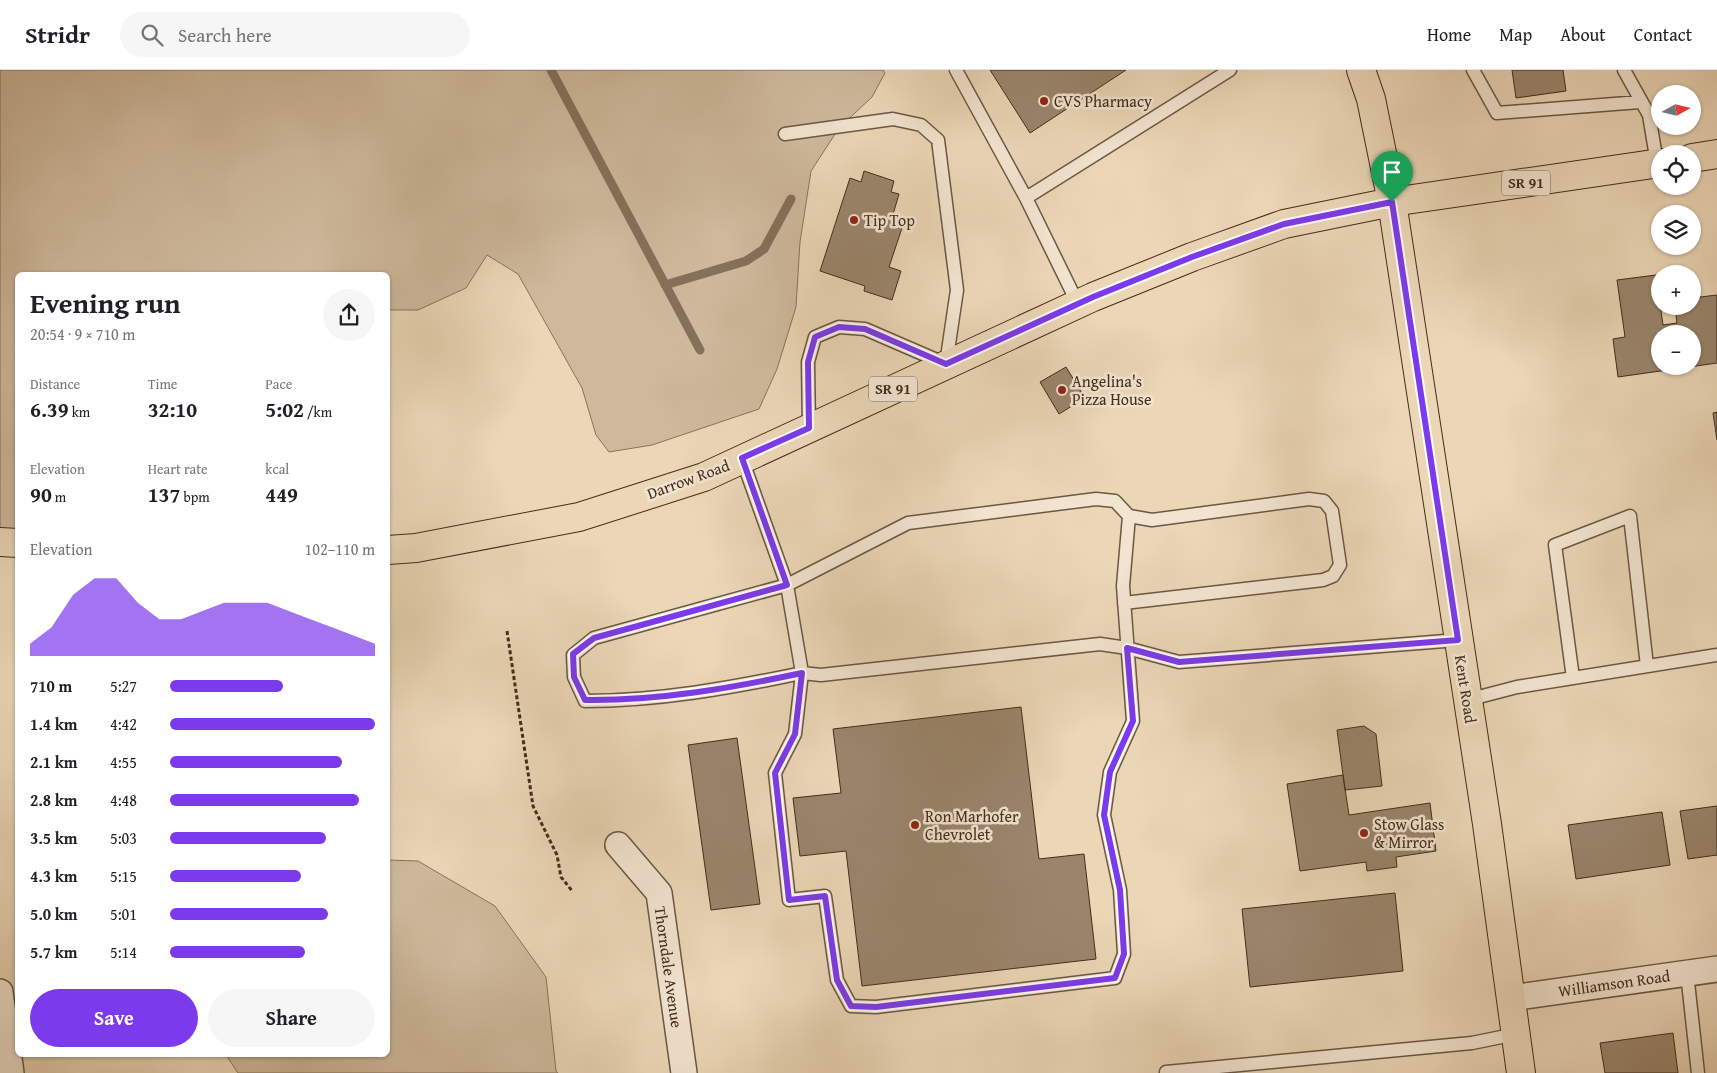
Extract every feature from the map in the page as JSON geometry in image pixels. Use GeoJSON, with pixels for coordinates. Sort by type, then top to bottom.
{"type":"FeatureCollection","features":[{"type":"Feature","properties":{"kind":"main road","name":"Kent Road"},"geometry":{"type":"LineString","coordinates":[[1362,70],[1371,99],[1392,202],[1512,998],[1521,1073]]}},
{"type":"Feature","properties":{"kind":"main road"},"geometry":{"type":"LineString","coordinates":[[1701,157],[1717,154]]}},
{"type":"Feature","properties":{"kind":"main road","name":"Darrow Road"},"geometry":{"type":"LineString","coordinates":[[390,550],[416,548],[579,517],[704,477],[1078,304],[1192,257],[1284,224],[1392,202],[1651,164]]}},
{"type":"Feature","properties":{"kind":"main road"},"geometry":{"type":"LineString","coordinates":[[0,542],[15,543]]}},
{"type":"Feature","properties":{"kind":"street","name":"Thorndale Avenue"},"geometry":{"type":"LineString","coordinates":[[618,844],[659,892],[684,1073]]}},
{"type":"Feature","properties":{"kind":"street","name":"Williamson Road"},"geometry":{"type":"LineString","coordinates":[[1512,998],[1717,969]]}},
{"type":"Feature","properties":{"kind":"street"},"geometry":{"type":"LineString","coordinates":[[0,992],[11,1073]]}},
{"type":"Feature","properties":{"kind":"lane"},"geometry":{"type":"LineString","coordinates":[[956,70],[1026,198],[1078,304]]}},
{"type":"Feature","properties":{"kind":"lane"},"geometry":{"type":"LineString","coordinates":[[1026,198],[1230,70]]}},
{"type":"Feature","properties":{"kind":"lane"},"geometry":{"type":"LineString","coordinates":[[1473,70],[1497,113],[1640,102]]}},
{"type":"Feature","properties":{"kind":"lane"},"geometry":{"type":"LineString","coordinates":[[1624,70],[1648,115],[1654,145]]}},
{"type":"Feature","properties":{"kind":"lane"},"geometry":{"type":"LineString","coordinates":[[785,134],[893,119],[921,125],[938,140],[957,290],[946,364],[865,329],[839,327],[815,337],[808,362],[809,428]]}},
{"type":"Feature","properties":{"kind":"lane"},"geometry":{"type":"LineString","coordinates":[[742,458],[787,585],[802,673],[795,734],[775,773],[789,900],[825,896],[837,980],[851,1006],[876,1007],[1115,978],[1124,954],[1120,890],[1104,815],[1110,772],[1133,721],[1124,603],[1129,516]]}},
{"type":"Feature","properties":{"kind":"lane"},"geometry":{"type":"LineString","coordinates":[[1124,603],[1323,580],[1333,576],[1340,565],[1332,511],[1324,501],[1309,499],[1152,520],[1129,516],[1116,501],[1096,499],[908,523],[787,585],[594,638],[573,654],[574,677],[585,700],[625,701],[742,686],[802,673],[821,675],[1100,644],[1127,648],[1179,662],[1458,640]]}},
{"type":"Feature","properties":{"kind":"lane"},"geometry":{"type":"LineString","coordinates":[[1573,678],[1555,545],[1630,516],[1647,666]]}},
{"type":"Feature","properties":{"kind":"lane"},"geometry":{"type":"LineString","coordinates":[[1467,700],[1517,687],[1717,655]]}},
{"type":"Feature","properties":{"kind":"lane"},"geometry":{"type":"LineString","coordinates":[[1687,973],[1698,1073]]}},
{"type":"Feature","properties":{"kind":"lane"},"geometry":{"type":"LineString","coordinates":[[1166,1072],[1472,1043],[1516,1034]]}},
{"type":"Feature","properties":{"kind":"path"},"geometry":{"type":"LineString","coordinates":[[507,631],[533,806],[556,855],[561,876],[573,892]]}},
{"type":"Feature","properties":{"kind":"shaded area"},"geometry":{"type":"Polygon","coordinates":[[[0,70],[883,70],[885,73],[872,97],[839,128],[811,171],[800,242],[796,307],[777,369],[759,409],[652,445],[609,452],[596,435],[582,388],[518,274],[487,255],[466,288],[418,310],[390,310],[390,272],[15,272],[15,543],[0,542],[0,70]]]}},
{"type":"Feature","properties":{"kind":"shaded area"},"geometry":{"type":"Polygon","coordinates":[[[390,860],[418,861],[495,906],[546,977],[556,1071],[558,1073],[238,1073],[227,1057],[390,1057],[390,860]]]}},
{"type":"Feature","properties":{"kind":"building","name":"CVS Pharmacy"},"geometry":{"type":"Polygon","coordinates":[[[990,70],[1126,70],[1030,133],[990,70]]]}},
{"type":"Feature","properties":{"kind":"building"},"geometry":{"type":"Polygon","coordinates":[[[1512,70],[1563,70],[1566,91],[1516,98],[1512,70]]]}},
{"type":"Feature","properties":{"kind":"building"},"geometry":{"type":"Polygon","coordinates":[[[864,171],[894,181],[891,192],[899,194],[892,218],[904,222],[889,267],[901,271],[892,300],[864,291],[865,286],[820,271],[850,178],[861,182],[864,171]]]}},
{"type":"Feature","properties":{"kind":"building"},"geometry":{"type":"Polygon","coordinates":[[[1651,276],[1651,315],[1662,315],[1663,325],[1651,325],[1651,372],[1618,377],[1613,339],[1625,337],[1617,280],[1651,276]]]}},
{"type":"Feature","properties":{"kind":"building"},"geometry":{"type":"Polygon","coordinates":[[[1717,295],[1717,363],[1701,365],[1701,325],[1663,325],[1677,323],[1676,315],[1701,315],[1701,297],[1717,295]]]}},
{"type":"Feature","properties":{"kind":"building","name":"Angelina's Pizza House"},"geometry":{"type":"Polygon","coordinates":[[[1066,367],[1085,398],[1059,414],[1040,382],[1066,367]]]}},
{"type":"Feature","properties":{"kind":"building"},"geometry":{"type":"Polygon","coordinates":[[[1717,412],[1717,440],[1713,413],[1717,412]]]}},
{"type":"Feature","properties":{"kind":"building","name":"Ron Marhofer Chevrolet"},"geometry":{"type":"Polygon","coordinates":[[[1021,707],[1039,859],[1084,854],[1096,959],[862,986],[846,851],[800,856],[793,798],[841,793],[833,729],[1021,707]]]}},
{"type":"Feature","properties":{"kind":"building"},"geometry":{"type":"Polygon","coordinates":[[[1364,726],[1376,734],[1382,786],[1345,790],[1337,730],[1364,726]]]}},
{"type":"Feature","properties":{"kind":"building"},"geometry":{"type":"Polygon","coordinates":[[[737,738],[760,904],[711,910],[688,745],[737,738]]]}},
{"type":"Feature","properties":{"kind":"building","name":"Stow Glass & Mirror"},"geometry":{"type":"Polygon","coordinates":[[[1343,775],[1349,815],[1430,803],[1436,851],[1396,857],[1397,867],[1367,871],[1366,862],[1300,871],[1287,784],[1343,775]]]}},
{"type":"Feature","properties":{"kind":"building"},"geometry":{"type":"Polygon","coordinates":[[[1717,806],[1717,855],[1688,859],[1680,811],[1717,806]]]}},
{"type":"Feature","properties":{"kind":"building"},"geometry":{"type":"Polygon","coordinates":[[[1662,812],[1670,865],[1576,879],[1568,825],[1662,812]]]}},
{"type":"Feature","properties":{"kind":"building"},"geometry":{"type":"Polygon","coordinates":[[[1395,893],[1403,971],[1250,987],[1242,909],[1395,893]]]}},
{"type":"Feature","properties":{"kind":"building"},"geometry":{"type":"Polygon","coordinates":[[[1673,1033],[1678,1073],[1605,1073],[1600,1043],[1673,1033]]]}},
{"type":"Feature","properties":{"kind":"waterway"},"geometry":{"type":"LineString","coordinates":[[551,70],[700,350]]}},
{"type":"Feature","properties":{"kind":"waterway"},"geometry":{"type":"LineString","coordinates":[[665,285],[746,261],[764,249],[791,199]]}},
{"type":"Feature","properties":{"kind":"place","name":"CVS Pharmacy"},"geometry":{"type":"Point","coordinates":[1044,101]}},
{"type":"Feature","properties":{"kind":"place","name":"Tip Top"},"geometry":{"type":"Point","coordinates":[854,220]}},
{"type":"Feature","properties":{"kind":"place","name":"Angelina's Pizza House"},"geometry":{"type":"Point","coordinates":[1062,390]}},
{"type":"Feature","properties":{"kind":"place","name":"Ron Marhofer Chevrolet"},"geometry":{"type":"Point","coordinates":[915,825]}},
{"type":"Feature","properties":{"kind":"place","name":"Stow Glass & Mirror"},"geometry":{"type":"Point","coordinates":[1364,833]}},
{"type":"Feature","properties":{"kind":"route"},"geometry":{"type":"LineString","coordinates":[[1392,202],[1458,640],[1179,662],[1127,648],[1133,721],[1110,772],[1104,815],[1120,890],[1124,954],[1115,978],[876,1007],[851,1006],[837,980],[825,896],[789,900],[775,773],[795,734],[802,673],[742,686],[625,701],[585,700],[574,677],[573,654],[594,638],[787,585],[742,458],[809,428],[808,362],[815,337],[839,327],[865,329],[946,364],[1093,297],[1192,257],[1284,224],[1392,202]]}}]}
